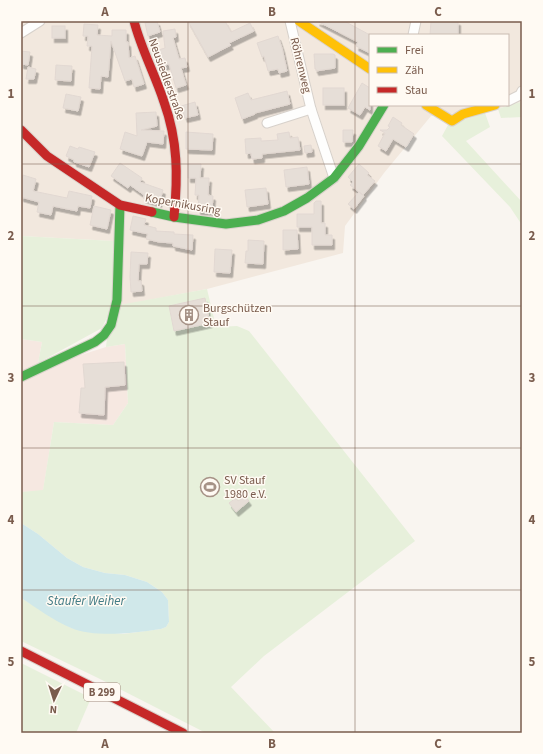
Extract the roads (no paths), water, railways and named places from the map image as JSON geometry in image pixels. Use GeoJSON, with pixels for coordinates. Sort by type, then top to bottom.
{"type":"FeatureCollection","features":[{"type":"Feature","properties":{"kind":"street"},"geometry":{"type":"LineString","coordinates":[[21,34],[40,21]]}},
{"type":"Feature","properties":{"kind":"street","name":"Neusiedlerstraße"},"geometry":{"type":"LineString","coordinates":[[134,21],[137,33],[167,111],[175,144],[176,194],[174,217]]}},
{"type":"Feature","properties":{"kind":"street","name":"Röhrenweg"},"geometry":{"type":"LineString","coordinates":[[290,21],[311,108],[334,178]]}},
{"type":"Feature","properties":{"kind":"street"},"geometry":{"type":"LineString","coordinates":[[300,21],[369,68]]}},
{"type":"Feature","properties":{"kind":"street"},"geometry":{"type":"LineString","coordinates":[[413,34],[416,21]]}},
{"type":"Feature","properties":{"kind":"street"},"geometry":{"type":"LineString","coordinates":[[509,100],[520,95],[522,91]]}},
{"type":"Feature","properties":{"kind":"street","name":"Kopernikusring"},"geometry":{"type":"LineString","coordinates":[[21,130],[47,156],[120,205],[174,217],[226,224],[258,220],[284,211],[307,198],[334,178],[359,146],[383,106]]}},
{"type":"Feature","properties":{"kind":"street"},"geometry":{"type":"LineString","coordinates":[[428,106],[452,121],[463,114],[491,106]]}},
{"type":"Feature","properties":{"kind":"street","name":"Röhrenweg"},"geometry":{"type":"LineString","coordinates":[[267,123],[311,108]]}},
{"type":"Feature","properties":{"kind":"street"},"geometry":{"type":"LineString","coordinates":[[21,377],[95,342],[104,335],[111,326],[117,300],[120,205]]}},
{"type":"Feature","properties":{"kind":"street","name":"B 299"},"geometry":{"type":"LineString","coordinates":[[21,652],[183,733]]}},
{"type":"Feature","properties":{"kind":"water","name":"Staufer Weiher"},"geometry":{"type":"Polygon","coordinates":[[[21,523],[38,534],[67,558],[83,567],[105,573],[125,575],[147,582],[162,592],[168,600],[169,622],[166,627],[151,631],[115,634],[81,631],[58,622],[21,598],[21,523]]]}},
{"type":"Feature","properties":{"kind":"place","name":"Burgschützen Stauf"},"geometry":{"type":"Point","coordinates":[189,315]}},
{"type":"Feature","properties":{"kind":"place","name":"SV Stauf 1980 e.V."},"geometry":{"type":"Point","coordinates":[210,487]}}]}
